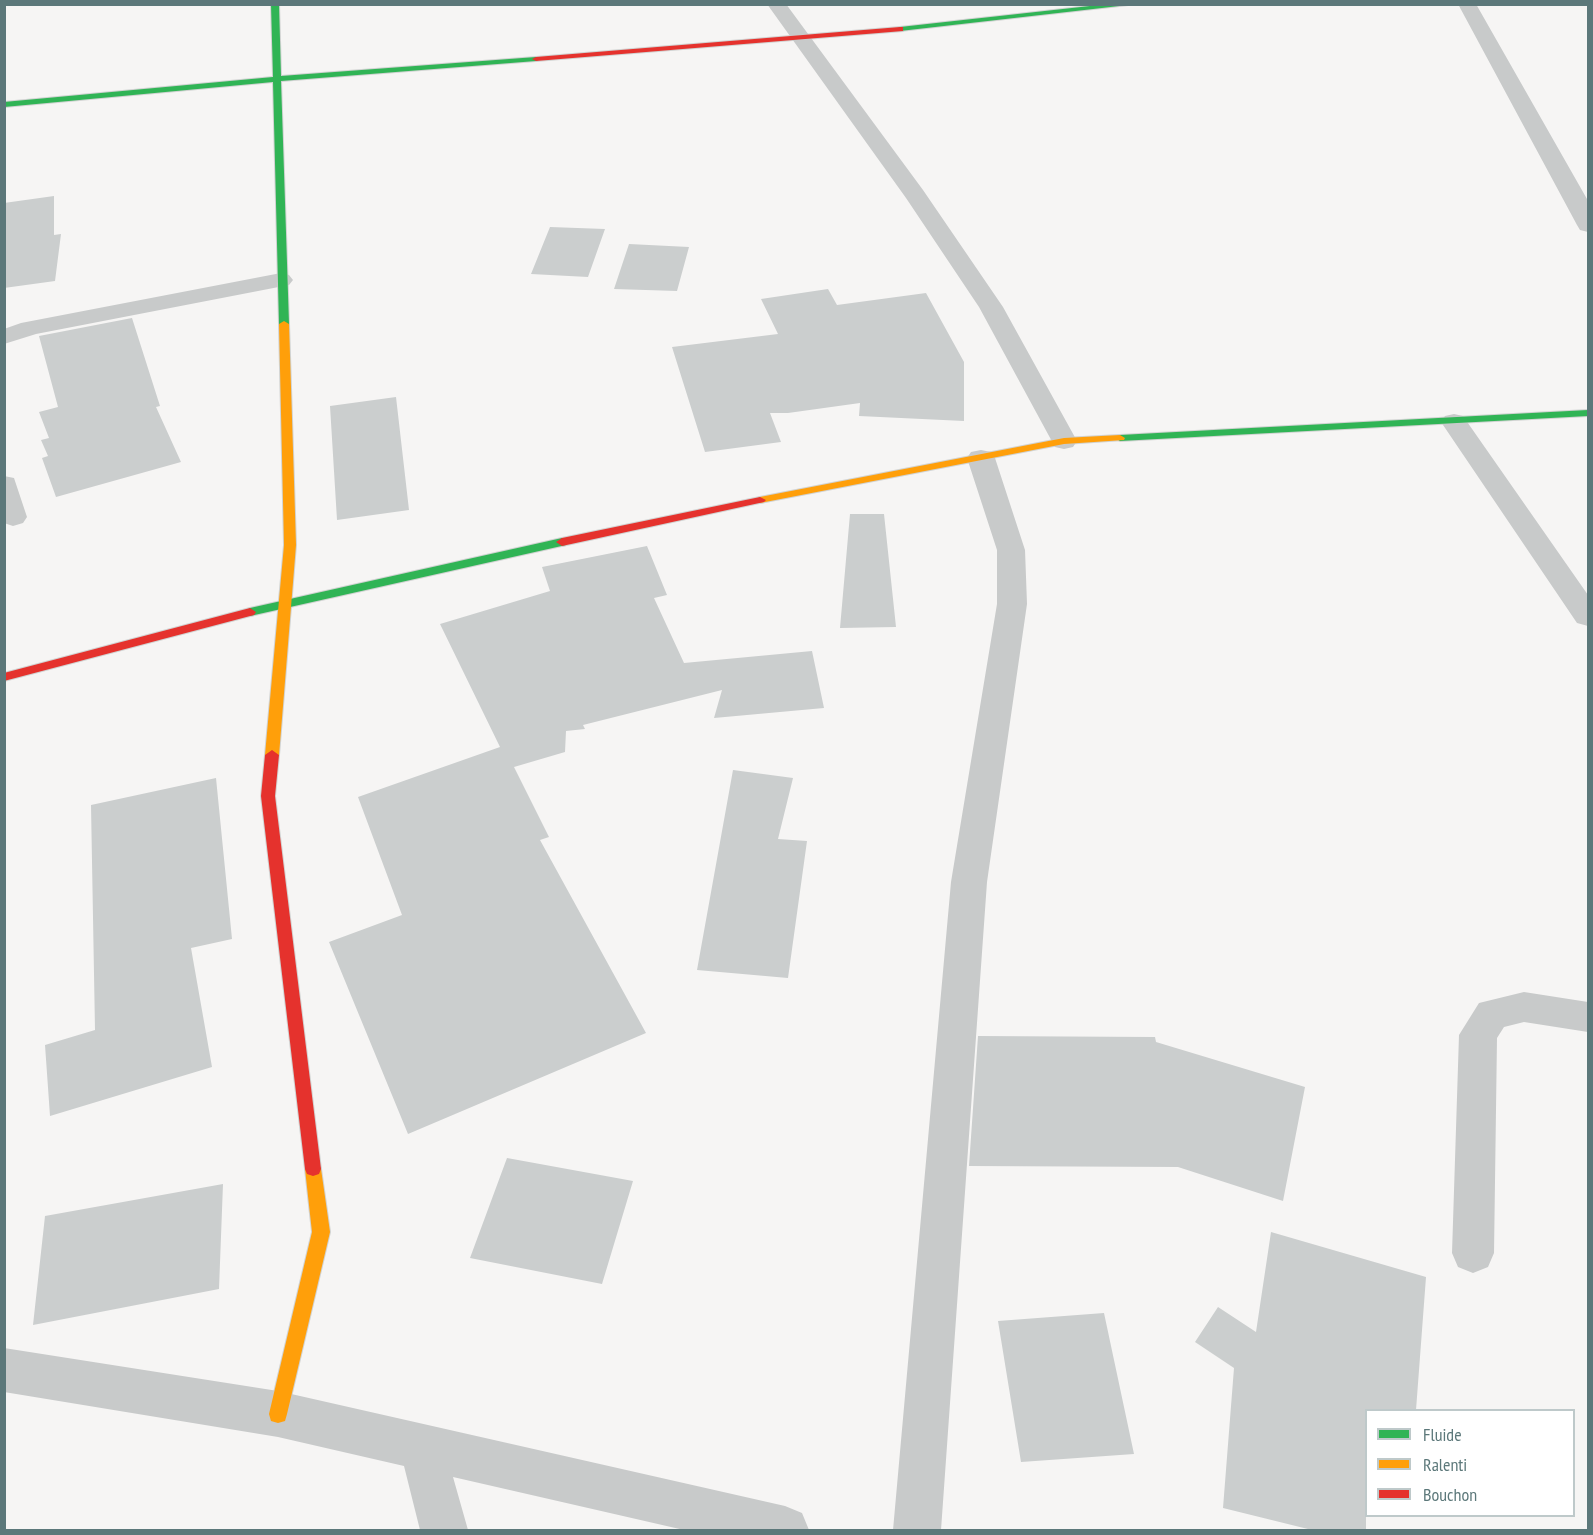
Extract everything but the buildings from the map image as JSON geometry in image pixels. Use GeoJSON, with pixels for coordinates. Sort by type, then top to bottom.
{"type":"FeatureCollection","features":[{"type":"Feature","properties":{"kind":"street"},"geometry":{"type":"LineString","coordinates":[[275,4],[290,545],[268,796],[321,1232],[278,1414]]}},
{"type":"Feature","properties":{"kind":"street"},"geometry":{"type":"LineString","coordinates":[[776,4],[915,195],[991,308],[1064,441]]}},
{"type":"Feature","properties":{"kind":"street"},"geometry":{"type":"LineString","coordinates":[[4,105],[277,80],[801,39],[1027,9],[1134,4]]}},
{"type":"Feature","properties":{"kind":"street"},"geometry":{"type":"LineString","coordinates":[[1467,4],[1576,198],[1588,225]]}},
{"type":"Feature","properties":{"kind":"street"},"geometry":{"type":"LineString","coordinates":[[4,337],[30,328],[281,280]]}},
{"type":"Feature","properties":{"kind":"street"},"geometry":{"type":"LineString","coordinates":[[4,677],[286,602],[724,507],[1064,441],[1454,422],[1588,413]]}},
{"type":"Feature","properties":{"kind":"street"},"geometry":{"type":"LineString","coordinates":[[1454,422],[1588,616]]}},
{"type":"Feature","properties":{"kind":"street"},"geometry":{"type":"LineString","coordinates":[[917,1530],[969,882],[1012,604],[1011,550],[981,458]]}},
{"type":"Feature","properties":{"kind":"street"},"geometry":{"type":"LineString","coordinates":[[4,484],[13,517]]}},
{"type":"Feature","properties":{"kind":"street"},"geometry":{"type":"LineString","coordinates":[[1473,1253],[1478,1035],[1492,1014],[1524,1007],[1588,1017]]}},
{"type":"Feature","properties":{"kind":"street"},"geometry":{"type":"LineString","coordinates":[[4,1370],[278,1414],[785,1530]]}},
{"type":"Feature","properties":{"kind":"street"},"geometry":{"type":"LineString","coordinates":[[422,1447],[444,1530]]}},
{"type":"Feature","properties":{"kind":"traffic: fast"},"geometry":{"type":"LineString","coordinates":[[275,4],[284,324]]}},
{"type":"Feature","properties":{"kind":"traffic: fast"},"geometry":{"type":"LineString","coordinates":[[900,29],[1134,4]]}},
{"type":"Feature","properties":{"kind":"traffic: fast"},"geometry":{"type":"LineString","coordinates":[[4,105],[277,79],[536,59]]}},
{"type":"Feature","properties":{"kind":"traffic: fast"},"geometry":{"type":"LineString","coordinates":[[1120,438],[1588,413]]}},
{"type":"Feature","properties":{"kind":"traffic: fast"},"geometry":{"type":"LineString","coordinates":[[250,612],[562,542]]}},
{"type":"Feature","properties":{"kind":"traffic: slow"},"geometry":{"type":"LineString","coordinates":[[272,755],[290,545],[284,324]]}},
{"type":"Feature","properties":{"kind":"traffic: slow"},"geometry":{"type":"LineString","coordinates":[[760,500],[1064,441],[1120,438]]}},
{"type":"Feature","properties":{"kind":"traffic: slow"},"geometry":{"type":"LineString","coordinates":[[278,1414],[321,1232],[313,1169]]}},
{"type":"Feature","properties":{"kind":"traffic: jam"},"geometry":{"type":"LineString","coordinates":[[536,59],[900,29]]}},
{"type":"Feature","properties":{"kind":"traffic: jam"},"geometry":{"type":"LineString","coordinates":[[562,542],[760,500]]}},
{"type":"Feature","properties":{"kind":"traffic: jam"},"geometry":{"type":"LineString","coordinates":[[4,677],[250,612]]}},
{"type":"Feature","properties":{"kind":"traffic: jam"},"geometry":{"type":"LineString","coordinates":[[272,755],[268,796],[313,1169]]}}]}
